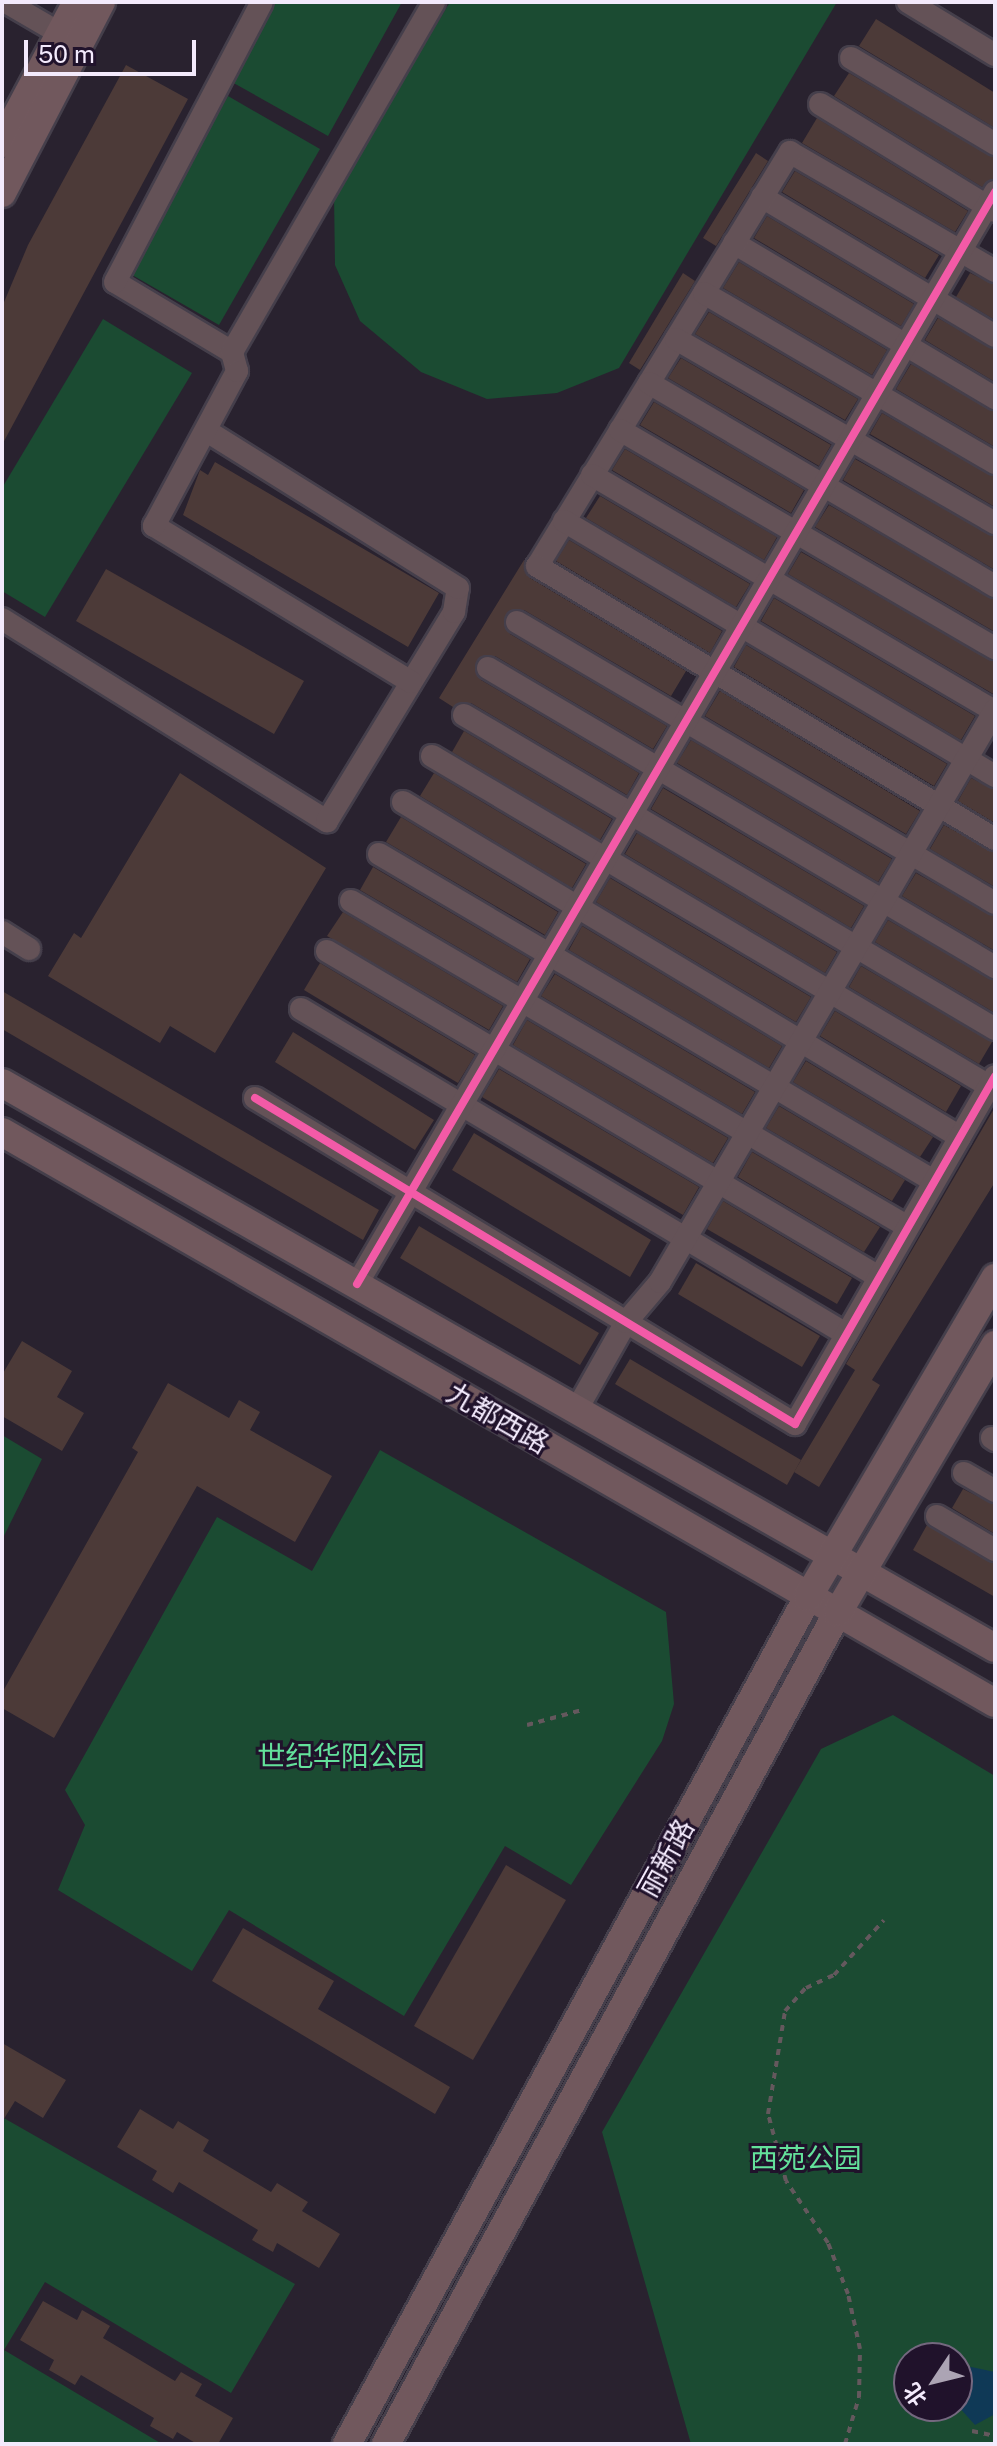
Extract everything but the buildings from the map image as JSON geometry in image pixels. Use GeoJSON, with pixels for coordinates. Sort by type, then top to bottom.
{"type":"FeatureCollection","features":[{"type":"Feature","properties":{"kind":"main road"},"geometry":{"type":"LineString","coordinates":[[2,143],[77,2]]}},
{"type":"Feature","properties":{"kind":"main road"},"geometry":{"type":"LineString","coordinates":[[2,193],[101,2]]}},
{"type":"Feature","properties":{"kind":"main road","name":"九都西路"},"geometry":{"type":"LineString","coordinates":[[2,1083],[995,1648]]}},
{"type":"Feature","properties":{"kind":"main road","name":"九都西路"},"geometry":{"type":"LineString","coordinates":[[2,1132],[995,1703]]}},
{"type":"Feature","properties":{"kind":"main road","name":"丽新路"},"geometry":{"type":"LineString","coordinates":[[347,2444],[808,1597],[995,1278]]}},
{"type":"Feature","properties":{"kind":"main road","name":"丽新路"},"geometry":{"type":"LineString","coordinates":[[386,2444],[838,1612],[995,1345]]}},
{"type":"Feature","properties":{"kind":"street"},"geometry":{"type":"LineString","coordinates":[[6,2],[61,34]]}},
{"type":"Feature","properties":{"kind":"street"},"geometry":{"type":"LineString","coordinates":[[262,2],[115,282],[232,352],[237,371],[208,432],[154,526],[411,682]]}},
{"type":"Feature","properties":{"kind":"street"},"geometry":{"type":"LineString","coordinates":[[232,352],[434,2]]}},
{"type":"Feature","properties":{"kind":"street"},"geometry":{"type":"LineString","coordinates":[[908,2],[995,55]]}},
{"type":"Feature","properties":{"kind":"street"},"geometry":{"type":"LineString","coordinates":[[851,58],[995,144]]}},
{"type":"Feature","properties":{"kind":"street"},"geometry":{"type":"LineString","coordinates":[[357,1284],[932,300],[992,203],[820,104]]}},
{"type":"Feature","properties":{"kind":"street"},"geometry":{"type":"LineString","coordinates":[[995,271],[790,152],[537,566],[995,839]]}},
{"type":"Feature","properties":{"kind":"street"},"geometry":{"type":"LineString","coordinates":[[762,197],[995,336]]}},
{"type":"Feature","properties":{"kind":"street"},"geometry":{"type":"LineString","coordinates":[[734,243],[995,398]]}},
{"type":"Feature","properties":{"kind":"street"},"geometry":{"type":"LineString","coordinates":[[704,293],[995,463]]}},
{"type":"Feature","properties":{"kind":"street"},"geometry":{"type":"LineString","coordinates":[[676,339],[995,523]]}},
{"type":"Feature","properties":{"kind":"street"},"geometry":{"type":"LineString","coordinates":[[649,383],[995,586]]}},
{"type":"Feature","properties":{"kind":"street"},"geometry":{"type":"LineString","coordinates":[[620,430],[995,648]]}},
{"type":"Feature","properties":{"kind":"street"},"geometry":{"type":"LineString","coordinates":[[2,619],[327,821],[454,612],[458,588],[208,432]]}},
{"type":"Feature","properties":{"kind":"street"},"geometry":{"type":"LineString","coordinates":[[577,1409],[626,1322],[660,1282],[995,710],[592,475]]}},
{"type":"Feature","properties":{"kind":"street"},"geometry":{"type":"LineString","coordinates":[[564,521],[740,628],[995,776]]}},
{"type":"Feature","properties":{"kind":"street"},"geometry":{"type":"LineString","coordinates":[[517,622],[995,903]]}},
{"type":"Feature","properties":{"kind":"street"},"geometry":{"type":"LineString","coordinates":[[488,668],[660,765],[995,967]]}},
{"type":"Feature","properties":{"kind":"street"},"geometry":{"type":"LineString","coordinates":[[464,715],[633,811],[995,1029]]}},
{"type":"Feature","properties":{"kind":"street"},"geometry":{"type":"LineString","coordinates":[[255,1098],[795,1424],[992,1081],[830,990],[432,756]]}},
{"type":"Feature","properties":{"kind":"street"},"geometry":{"type":"LineString","coordinates":[[403,802],[960,1137]]}},
{"type":"Feature","properties":{"kind":"street"},"geometry":{"type":"LineString","coordinates":[[379,854],[775,1084],[934,1181]]}},
{"type":"Feature","properties":{"kind":"street"},"geometry":{"type":"LineString","coordinates":[[351,901],[908,1227]]}},
{"type":"Feature","properties":{"kind":"street"},"geometry":{"type":"LineString","coordinates":[[2,932],[29,949]]}},
{"type":"Feature","properties":{"kind":"street"},"geometry":{"type":"LineString","coordinates":[[327,951],[879,1277]]}},
{"type":"Feature","properties":{"kind":"street"},"geometry":{"type":"LineString","coordinates":[[301,1009],[846,1334]]}},
{"type":"Feature","properties":{"kind":"street"},"geometry":{"type":"LineString","coordinates":[[964,1473],[995,1491]]}},
{"type":"Feature","properties":{"kind":"street"},"geometry":{"type":"LineString","coordinates":[[937,1516],[995,1550]]}},
{"type":"Feature","properties":{"kind":"path"},"geometry":{"type":"LineString","coordinates":[[527,1725],[582,1710]]}},
{"type":"Feature","properties":{"kind":"path"},"geometry":{"type":"LineString","coordinates":[[845,2444],[859,2397],[860,2349],[848,2294],[828,2243],[786,2181],[768,2114],[785,2011],[806,1988],[834,1975],[884,1920]]}},
{"type":"Feature","properties":{"kind":"path"},"geometry":{"type":"LineString","coordinates":[[972,2431],[995,2436]]}},
{"type":"Feature","properties":{"kind":"green space"},"geometry":{"type":"Polygon","coordinates":[[[275,2],[402,2],[328,136],[230,81],[275,2]]]}},
{"type":"Feature","properties":{"kind":"green space"},"geometry":{"type":"Polygon","coordinates":[[[450,2],[837,2],[619,368],[557,393],[487,399],[421,372],[360,321],[335,265],[334,194],[450,2]]]}},
{"type":"Feature","properties":{"kind":"green space"},"geometry":{"type":"Polygon","coordinates":[[[228,96],[320,149],[219,325],[127,272],[228,96]]]}},
{"type":"Feature","properties":{"kind":"green space"},"geometry":{"type":"Polygon","coordinates":[[[103,319],[192,373],[45,617],[2,591],[2,488],[103,319]]]}},
{"type":"Feature","properties":{"kind":"green space"},"geometry":{"type":"Polygon","coordinates":[[[2,1435],[42,1459],[2,1540],[2,1435]]]}},
{"type":"Feature","properties":{"kind":"green space","name":"世纪华阳公园"},"geometry":{"type":"Polygon","coordinates":[[[380,1450],[666,1612],[674,1704],[662,1741],[571,1885],[505,1846],[404,2016],[229,1910],[192,1971],[58,1890],[85,1825],[65,1790],[217,1517],[312,1571],[380,1450]]]}},
{"type":"Feature","properties":{"kind":"green space","name":"西苑公园"},"geometry":{"type":"Polygon","coordinates":[[[893,1715],[995,1776],[995,2444],[691,2444],[602,2132],[821,1749],[893,1715]]]}},
{"type":"Feature","properties":{"kind":"green space"},"geometry":{"type":"Polygon","coordinates":[[[2,2117],[295,2284],[231,2393],[45,2282],[4,2350],[162,2444],[2,2444],[2,2117]]]}},
{"type":"Feature","properties":{"kind":"water"},"geometry":{"type":"Polygon","coordinates":[[[973,2367],[995,2372],[995,2414],[975,2425],[972,2422],[973,2367]]]}},
{"type":"Feature","properties":{"kind":"cycle path"},"geometry":{"type":"LineString","coordinates":[[357,1284],[995,192]]}},
{"type":"Feature","properties":{"kind":"cycle path"},"geometry":{"type":"LineString","coordinates":[[255,1098],[795,1424],[995,1076]]}}]}
